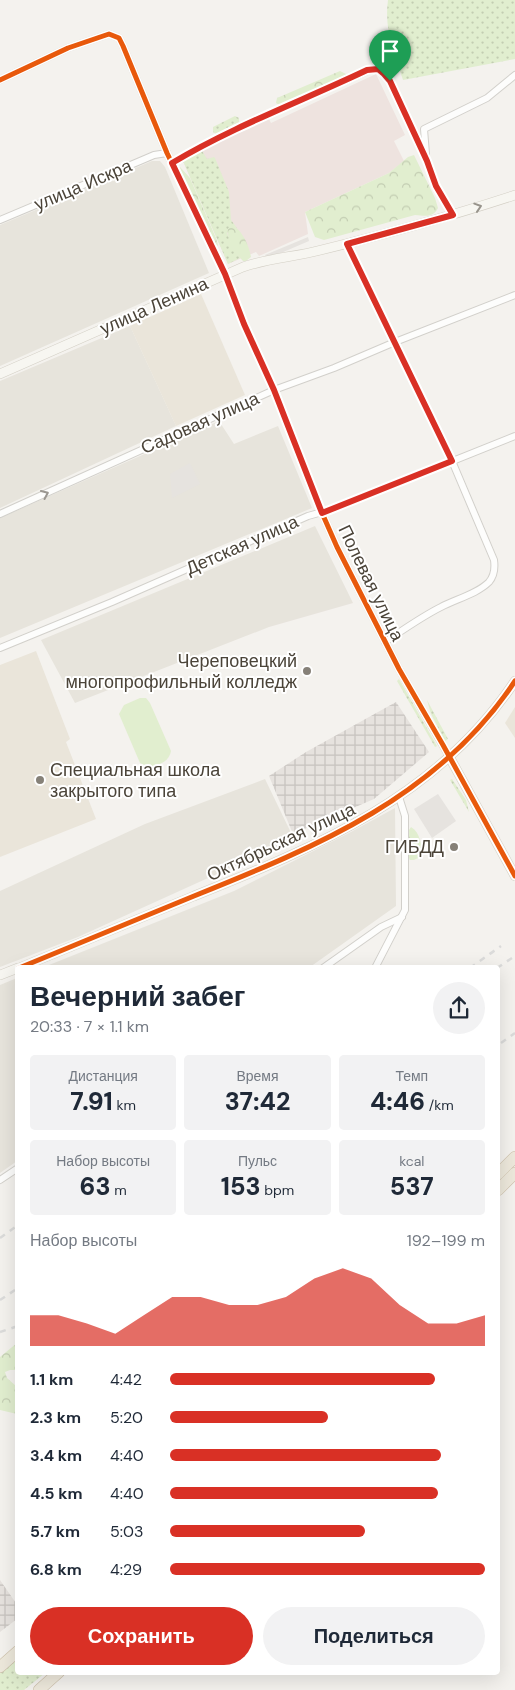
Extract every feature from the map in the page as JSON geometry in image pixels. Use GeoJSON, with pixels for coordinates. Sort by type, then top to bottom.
{"type":"FeatureCollection","features":[{"type":"Feature","properties":{"kind":"highway"},"geometry":{"type":"LineString","coordinates":[[500,1172],[515,1156]]}},
{"type":"Feature","properties":{"kind":"highway"},"geometry":{"type":"LineString","coordinates":[[500,1188],[515,1172]]}},
{"type":"Feature","properties":{"kind":"highway"},"geometry":{"type":"LineString","coordinates":[[0,1659],[15,1646]]}},
{"type":"Feature","properties":{"kind":"highway"},"geometry":{"type":"LineString","coordinates":[[0,1667],[15,1654]]}},
{"type":"Feature","properties":{"kind":"highway"},"geometry":{"type":"LineString","coordinates":[[30,1690],[47,1675]]}},
{"type":"Feature","properties":{"kind":"highway"},"geometry":{"type":"LineString","coordinates":[[39,1690],[56,1675]]}},
{"type":"Feature","properties":{"kind":"street","name":"Полевая улица"},"geometry":{"type":"LineString","coordinates":[[0,80],[68,48],[109,34],[119,38],[167,153],[225,274],[337,547],[384,642],[450,758]]}},
{"type":"Feature","properties":{"kind":"street"},"geometry":{"type":"LineString","coordinates":[[172,163],[212,140],[276,110],[371,69],[378,69],[390,81],[427,161],[436,186],[453,215]]}},
{"type":"Feature","properties":{"kind":"street"},"geometry":{"type":"LineString","coordinates":[[427,161],[424,129],[487,98],[515,75]]}},
{"type":"Feature","properties":{"kind":"street","name":"улица Искра"},"geometry":{"type":"LineString","coordinates":[[0,220],[147,158],[167,153]]}},
{"type":"Feature","properties":{"kind":"street","name":"улица Ленина"},"geometry":{"type":"LineString","coordinates":[[0,374],[225,274],[256,263],[347,244],[453,215],[515,195]]}},
{"type":"Feature","properties":{"kind":"street"},"geometry":{"type":"LineString","coordinates":[[347,244],[452,461],[494,560],[495,567],[490,580],[475,591],[441,606],[384,642]]}},
{"type":"Feature","properties":{"kind":"street","name":"Садовая улица"},"geometry":{"type":"LineString","coordinates":[[0,514],[274,390],[334,368],[515,295]]}},
{"type":"Feature","properties":{"kind":"street","name":"Детская улица"},"geometry":{"type":"LineString","coordinates":[[0,648],[112,602],[308,516],[322,513],[515,436]]}},
{"type":"Feature","properties":{"kind":"street","name":"Октябрьская улица"},"geometry":{"type":"LineString","coordinates":[[25,965],[253,872],[359,822],[399,797],[450,758],[496,707],[515,681]]}},
{"type":"Feature","properties":{"kind":"street"},"geometry":{"type":"LineString","coordinates":[[450,758],[515,876]]}},
{"type":"Feature","properties":{"kind":"street"},"geometry":{"type":"LineString","coordinates":[[377,965],[402,917],[406,902],[405,816],[399,797]]}},
{"type":"Feature","properties":{"kind":"street"},"geometry":{"type":"LineString","coordinates":[[327,965],[381,927],[402,917]]}},
{"type":"Feature","properties":{"kind":"street","name":"Октябрьская улица"},"geometry":{"type":"LineString","coordinates":[[0,975],[15,969]]}},
{"type":"Feature","properties":{"kind":"street"},"geometry":{"type":"LineString","coordinates":[[0,1180],[15,1170]]}},
{"type":"Feature","properties":{"kind":"shaded area"},"geometry":{"type":"Polygon","coordinates":[[[376,74],[405,135],[394,141],[404,161],[389,173],[305,212],[308,234],[259,256],[256,252],[228,264],[183,161],[201,149],[268,117],[271,123],[376,74]]]}},
{"type":"Feature","properties":{"kind":"shaded area"},"geometry":{"type":"Polygon","coordinates":[[[152,161],[160,161],[165,167],[209,273],[0,366],[0,225],[152,161]]]}},
{"type":"Feature","properties":{"kind":"shaded area"},"geometry":{"type":"Polygon","coordinates":[[[308,237],[309,241],[267,259],[265,255],[308,237]]]}},
{"type":"Feature","properties":{"kind":"shaded area"},"geometry":{"type":"Polygon","coordinates":[[[201,294],[245,395],[176,426],[130,326],[201,294]]]}},
{"type":"Feature","properties":{"kind":"shaded area"},"geometry":{"type":"Polygon","coordinates":[[[130,326],[176,426],[0,508],[0,381],[130,326]]]}},
{"type":"Feature","properties":{"kind":"shaded area"},"geometry":{"type":"Polygon","coordinates":[[[219,421],[234,444],[278,426],[312,508],[0,638],[0,518],[219,421]]]}},
{"type":"Feature","properties":{"kind":"shaded area"},"geometry":{"type":"Polygon","coordinates":[[[190,463],[200,484],[172,498],[170,474],[190,463]]]}},
{"type":"Feature","properties":{"kind":"shaded area"},"geometry":{"type":"Polygon","coordinates":[[[315,526],[353,603],[269,627],[75,703],[41,640],[315,526]]]}},
{"type":"Feature","properties":{"kind":"shaded area","name":"Специальная школа закрытого типа"},"geometry":{"type":"Polygon","coordinates":[[[36,651],[70,739],[66,742],[96,819],[0,857],[0,665],[36,651]]]}},
{"type":"Feature","properties":{"kind":"shaded area"},"geometry":{"type":"Polygon","coordinates":[[[396,702],[429,752],[374,799],[293,834],[269,776],[306,752],[396,702]]]}},
{"type":"Feature","properties":{"kind":"shaded area"},"geometry":{"type":"Polygon","coordinates":[[[515,707],[515,738],[505,723],[515,707]]]}},
{"type":"Feature","properties":{"kind":"shaded area"},"geometry":{"type":"Polygon","coordinates":[[[265,779],[294,839],[78,937],[0,967],[0,891],[145,824],[265,779]]]}},
{"type":"Feature","properties":{"kind":"shaded area"},"geometry":{"type":"Polygon","coordinates":[[[438,794],[456,821],[432,838],[414,809],[438,794]]]}},
{"type":"Feature","properties":{"kind":"shaded area"},"geometry":{"type":"Polygon","coordinates":[[[395,808],[396,906],[313,965],[49,965],[234,891],[395,808]]]}},
{"type":"Feature","properties":{"kind":"shaded area"},"geometry":{"type":"Polygon","coordinates":[[[15,979],[15,1162],[0,1173],[0,985],[15,979]]]}},
{"type":"Feature","properties":{"kind":"shaded area"},"geometry":{"type":"Polygon","coordinates":[[[0,1580],[15,1602],[15,1621],[0,1632],[0,1580]]]}},
{"type":"Feature","properties":{"kind":"green space"},"geometry":{"type":"Polygon","coordinates":[[[388,0],[515,0],[515,59],[403,80],[393,50],[387,21],[388,0]]]}},
{"type":"Feature","properties":{"kind":"green space"},"geometry":{"type":"Polygon","coordinates":[[[340,71],[347,76],[279,105],[276,103],[277,98],[340,71]]]}},
{"type":"Feature","properties":{"kind":"green space"},"geometry":{"type":"Polygon","coordinates":[[[235,116],[239,118],[239,122],[216,134],[213,132],[213,127],[235,116]]]}},
{"type":"Feature","properties":{"kind":"green space"},"geometry":{"type":"Polygon","coordinates":[[[201,149],[207,159],[215,158],[229,192],[231,220],[237,228],[234,226],[227,233],[240,258],[228,264],[183,161],[201,149]]]}},
{"type":"Feature","properties":{"kind":"green space"},"geometry":{"type":"Polygon","coordinates":[[[414,155],[435,198],[438,208],[434,213],[428,216],[415,215],[324,240],[315,237],[305,212],[389,173],[408,157],[414,155]]]}},
{"type":"Feature","properties":{"kind":"green space"},"geometry":{"type":"Polygon","coordinates":[[[180,167],[190,178],[216,238],[217,246],[212,243],[182,178],[178,168],[180,167]]]}},
{"type":"Feature","properties":{"kind":"green space"},"geometry":{"type":"Polygon","coordinates":[[[234,226],[243,236],[249,248],[251,257],[246,261],[240,258],[230,241],[228,228],[234,226]]]}},
{"type":"Feature","properties":{"kind":"green space"},"geometry":{"type":"Polygon","coordinates":[[[399,679],[437,746],[435,747],[397,681],[399,679]]]}},
{"type":"Feature","properties":{"kind":"green space"},"geometry":{"type":"Polygon","coordinates":[[[140,698],[146,698],[150,703],[171,751],[168,758],[163,762],[148,767],[140,763],[119,714],[124,705],[140,698]]]}},
{"type":"Feature","properties":{"kind":"green space"},"geometry":{"type":"Polygon","coordinates":[[[427,700],[448,739],[445,741],[431,714],[427,700]]]}},
{"type":"Feature","properties":{"kind":"green space"},"geometry":{"type":"Polygon","coordinates":[[[452,779],[466,800],[469,812],[450,780],[452,779]]]}},
{"type":"Feature","properties":{"kind":"green space"},"geometry":{"type":"Polygon","coordinates":[[[411,827],[419,836],[422,852],[422,856],[414,860],[409,858],[409,830],[411,827]]]}},
{"type":"Feature","properties":{"kind":"green space"},"geometry":{"type":"Polygon","coordinates":[[[15,1345],[15,1370],[5,1372],[7,1378],[15,1385],[15,1414],[0,1410],[0,1357],[15,1345]]]}},
{"type":"Feature","properties":{"kind":"green space"},"geometry":{"type":"Polygon","coordinates":[[[15,1658],[15,1675],[43,1675],[24,1690],[0,1690],[0,1672],[15,1658]]]}},
{"type":"Feature","properties":{"kind":"railway"},"geometry":{"type":"LineString","coordinates":[[474,965],[501,946]]}},
{"type":"Feature","properties":{"kind":"railway"},"geometry":{"type":"LineString","coordinates":[[500,966],[515,956]]}},
{"type":"Feature","properties":{"kind":"railway"},"geometry":{"type":"LineString","coordinates":[[501,1043],[515,1033]]}},
{"type":"Feature","properties":{"kind":"railway"},"geometry":{"type":"LineString","coordinates":[[0,1238],[15,1227]]}},
{"type":"Feature","properties":{"kind":"railway"},"geometry":{"type":"LineString","coordinates":[[0,1300],[15,1290]]}},
{"type":"Feature","properties":{"kind":"railway"},"geometry":{"type":"LineString","coordinates":[[0,1332],[15,1327]]}},
{"type":"Feature","properties":{"kind":"cycle path"},"geometry":{"type":"LineString","coordinates":[[0,80],[68,48],[109,34],[119,38],[167,153],[225,274],[337,547],[399,669],[515,876]]}},
{"type":"Feature","properties":{"kind":"cycle path"},"geometry":{"type":"LineString","coordinates":[[26,965],[286,858],[330,837],[372,813],[412,787],[450,756],[484,721],[515,681]]}},
{"type":"Feature","properties":{"kind":"place","name":"Череповецкий многопрофильный колледж"},"geometry":{"type":"Point","coordinates":[307,671]}},
{"type":"Feature","properties":{"kind":"place","name":"Специальная школа закрытого типа"},"geometry":{"type":"Point","coordinates":[40,780]}},
{"type":"Feature","properties":{"kind":"place","name":"ГИБДД"},"geometry":{"type":"Point","coordinates":[454,847]}},
{"type":"Feature","properties":{"kind":"route"},"geometry":{"type":"LineString","coordinates":[[378,69],[390,81],[427,161],[436,186],[453,215],[347,244],[452,461],[322,513],[274,390],[244,324],[225,274],[172,163],[212,140],[367,70],[378,69]]}}]}
